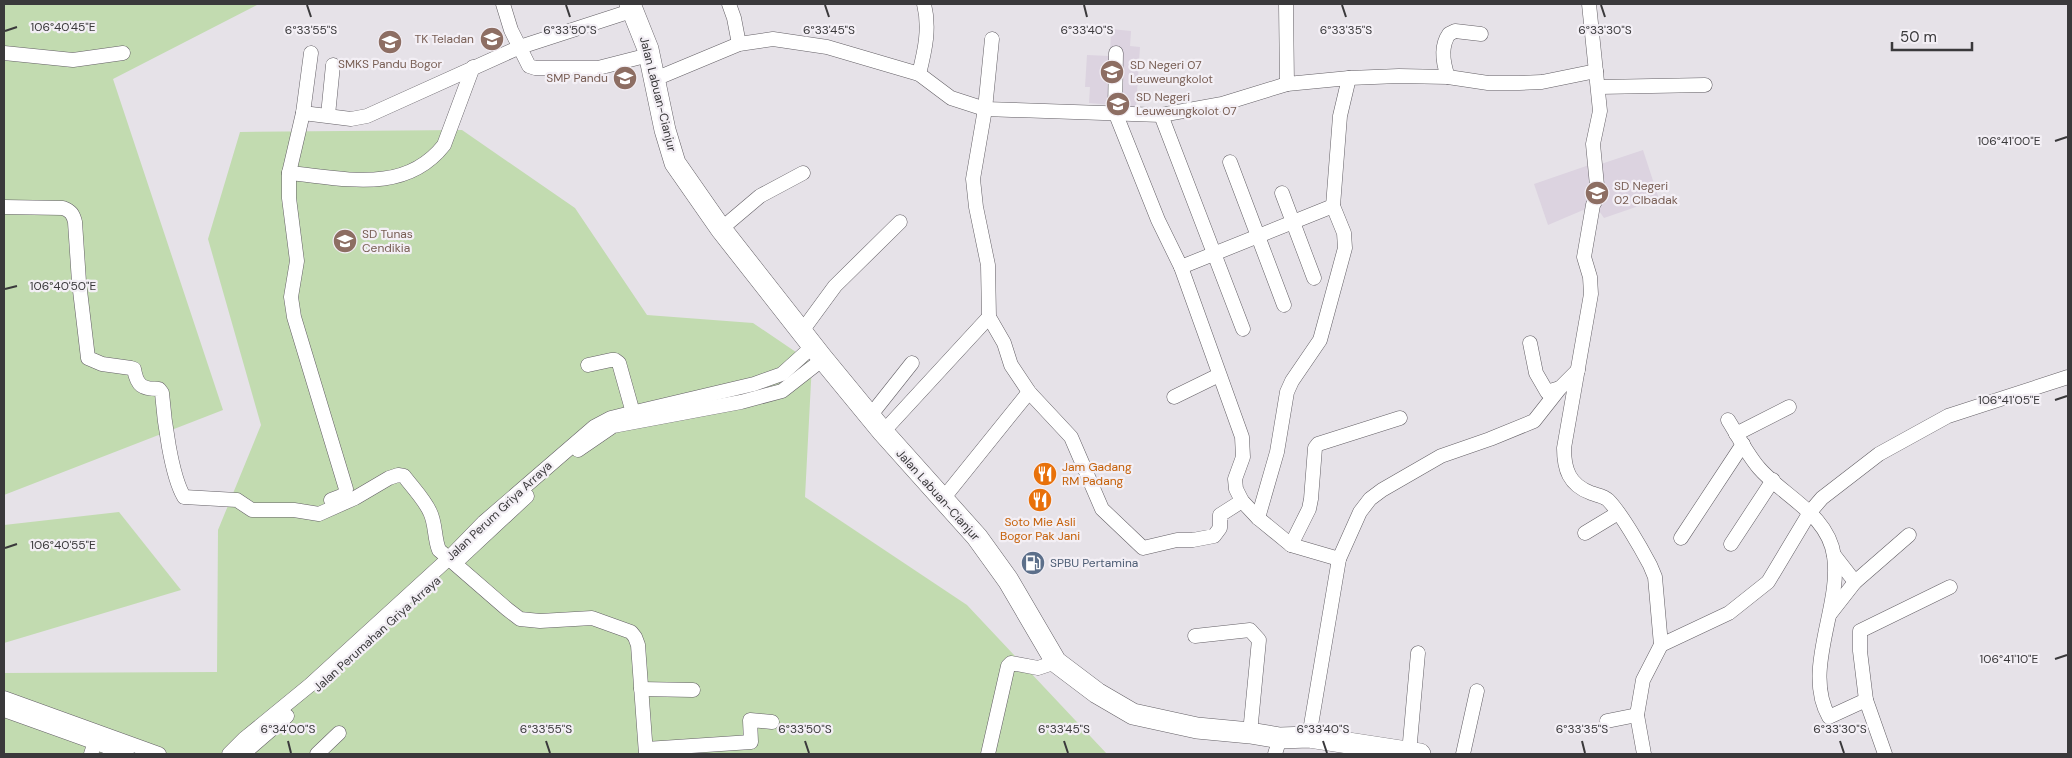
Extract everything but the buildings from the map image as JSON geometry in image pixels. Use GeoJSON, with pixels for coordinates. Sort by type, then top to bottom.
{"type":"FeatureCollection","features":[{"type":"Feature","properties":{"kind":"highway","name":"Jalan Labuan-Cianjur"},"geometry":{"type":"LineString","coordinates":[[632,7],[645,39],[665,130],[675,163],[721,229],[813,346],[876,424],[977,537],[1008,580],[1056,662],[1097,693],[1133,714],[1197,728],[1250,733],[1278,746],[1309,737],[1415,753]]}},
{"type":"Feature","properties":{"kind":"street"},"geometry":{"type":"LineString","coordinates":[[503,4],[511,30],[529,66],[535,68],[598,68],[649,54]]}},
{"type":"Feature","properties":{"kind":"street"},"geometry":{"type":"LineString","coordinates":[[729,4],[739,44]]}},
{"type":"Feature","properties":{"kind":"street"},"geometry":{"type":"LineString","coordinates":[[919,74],[926,43],[927,26],[924,4]]}},
{"type":"Feature","properties":{"kind":"street"},"geometry":{"type":"LineString","coordinates":[[1286,4],[1286,84]]}},
{"type":"Feature","properties":{"kind":"street"},"geometry":{"type":"LineString","coordinates":[[1589,4],[1600,111],[1593,144],[1598,196],[1593,205],[1584,257],[1590,277],[1591,294],[1564,448],[1566,468],[1573,483],[1582,490],[1607,499],[1644,553],[1655,577],[1661,645],[1644,680],[1637,715],[1644,754]]}},
{"type":"Feature","properties":{"kind":"street"},"geometry":{"type":"LineString","coordinates":[[303,113],[350,119],[367,116],[520,47],[632,7]]}},
{"type":"Feature","properties":{"kind":"street"},"geometry":{"type":"LineString","coordinates":[[1448,77],[1443,63],[1444,44],[1449,34],[1455,32],[1481,34]]}},
{"type":"Feature","properties":{"kind":"street"},"geometry":{"type":"LineString","coordinates":[[655,79],[739,44],[755,40],[773,39],[827,47],[919,74],[951,98],[985,109],[1161,115],[1222,104],[1286,84],[1348,78],[1448,77],[1488,83],[1542,82],[1596,71]]}},
{"type":"Feature","properties":{"kind":"street"},"geometry":{"type":"LineString","coordinates":[[992,39],[985,109],[973,179],[988,265],[989,317],[1004,343],[1011,365],[1029,392],[1071,437],[1102,509],[1143,548],[1176,540],[1193,540],[1214,536],[1220,528],[1220,515],[1242,501]]}},
{"type":"Feature","properties":{"kind":"street"},"geometry":{"type":"LineString","coordinates":[[311,52],[303,113],[289,173],[289,198],[298,261],[291,297],[294,317],[346,489],[344,495],[316,505]]}},
{"type":"Feature","properties":{"kind":"street"},"geometry":{"type":"LineString","coordinates":[[4,53],[73,60],[99,58],[123,53]]}},
{"type":"Feature","properties":{"kind":"street"},"geometry":{"type":"LineString","coordinates":[[1116,53],[1115,112],[1158,220],[1181,267],[1242,437],[1243,458],[1235,479],[1236,489],[1242,501],[1258,518],[1291,544],[1339,559]]}},
{"type":"Feature","properties":{"kind":"street"},"geometry":{"type":"LineString","coordinates":[[328,115],[333,65]]}},
{"type":"Feature","properties":{"kind":"street"},"geometry":{"type":"LineString","coordinates":[[289,173],[367,180],[396,177],[418,168],[437,154],[444,145],[473,67]]}},
{"type":"Feature","properties":{"kind":"street"},"geometry":{"type":"LineString","coordinates":[[1258,518],[1277,452],[1287,392],[1292,381],[1320,340],[1345,248],[1344,233],[1333,206],[1340,116],[1348,78]]}},
{"type":"Feature","properties":{"kind":"street"},"geometry":{"type":"LineString","coordinates":[[1598,87],[1705,85]]}},
{"type":"Feature","properties":{"kind":"street"},"geometry":{"type":"LineString","coordinates":[[1161,115],[1243,329]]}},
{"type":"Feature","properties":{"kind":"street"},"geometry":{"type":"LineString","coordinates":[[1230,162],[1284,305]]}},
{"type":"Feature","properties":{"kind":"street"},"geometry":{"type":"LineString","coordinates":[[721,229],[760,196],[803,173]]}},
{"type":"Feature","properties":{"kind":"street"},"geometry":{"type":"LineString","coordinates":[[1282,193],[1314,278]]}},
{"type":"Feature","properties":{"kind":"street"},"geometry":{"type":"LineString","coordinates":[[1181,267],[1333,206]]}},
{"type":"Feature","properties":{"kind":"street"},"geometry":{"type":"LineString","coordinates":[[4,207],[62,208],[69,210],[73,214],[82,317],[88,358],[102,364],[134,369],[138,385],[144,388],[159,389],[162,393],[163,410],[176,474],[184,497],[237,500],[252,510],[294,510],[318,514],[355,498],[398,475],[404,476],[430,512],[434,528],[434,540],[439,550],[520,619],[540,621],[592,618],[631,632],[638,645],[646,751],[751,742],[750,720],[772,722]]}},
{"type":"Feature","properties":{"kind":"street"},"geometry":{"type":"LineString","coordinates":[[588,366],[611,360],[619,363],[634,417],[754,384],[782,374],[813,346],[835,286],[900,222]]}},
{"type":"Feature","properties":{"kind":"street"},"geometry":{"type":"LineString","coordinates":[[876,424],[989,317]]}},
{"type":"Feature","properties":{"kind":"street"},"geometry":{"type":"LineString","coordinates":[[1530,342],[1538,380],[1547,392],[1560,388]]}},
{"type":"Feature","properties":{"kind":"street"},"geometry":{"type":"LineString","coordinates":[[876,424],[912,363]]}},
{"type":"Feature","properties":{"kind":"street"},"geometry":{"type":"LineString","coordinates":[[1309,737],[1339,559],[1360,512],[1370,499],[1382,490],[1441,456],[1534,421],[1560,388],[1578,370]]}},
{"type":"Feature","properties":{"kind":"street"},"geometry":{"type":"LineString","coordinates":[[1174,396],[1219,375]]}},
{"type":"Feature","properties":{"kind":"street"},"geometry":{"type":"LineString","coordinates":[[1661,645],[1729,613],[1768,582],[1810,512],[1822,498],[1879,454],[1948,416],[2068,377]]}},
{"type":"Feature","properties":{"kind":"street"},"geometry":{"type":"LineString","coordinates":[[942,500],[1029,392]]}},
{"type":"Feature","properties":{"kind":"street"},"geometry":{"type":"LineString","coordinates":[[1682,538],[1740,439],[1789,407]]}},
{"type":"Feature","properties":{"kind":"street","name":"Jalan Perumahan Griya Arraya"},"geometry":{"type":"LineString","coordinates":[[237,753],[317,689],[395,618],[451,561],[568,458],[613,426],[634,417]]}},
{"type":"Feature","properties":{"kind":"street"},"geometry":{"type":"LineString","coordinates":[[1291,544],[1309,509],[1313,488],[1315,448],[1318,444],[1400,418]]}},
{"type":"Feature","properties":{"kind":"street"},"geometry":{"type":"LineString","coordinates":[[1728,420],[1760,468],[1810,512],[1826,531],[1834,555],[1836,581],[1828,617],[1820,676],[1821,698],[1825,709],[1829,716],[1866,700]]}},
{"type":"Feature","properties":{"kind":"street"},"geometry":{"type":"LineString","coordinates":[[1730,544],[1773,480]]}},
{"type":"Feature","properties":{"kind":"street"},"geometry":{"type":"LineString","coordinates":[[1585,533],[1618,513]]}},
{"type":"Feature","properties":{"kind":"street"},"geometry":{"type":"LineString","coordinates":[[1828,617],[1855,582],[1909,536]]}},
{"type":"Feature","properties":{"kind":"street"},"geometry":{"type":"LineString","coordinates":[[1834,555],[1855,582]]}},
{"type":"Feature","properties":{"kind":"street","name":"Jalan Perum Griya Arraya"},"geometry":{"type":"LineString","coordinates":[[237,753],[379,619],[451,561]]}},
{"type":"Feature","properties":{"kind":"street"},"geometry":{"type":"LineString","coordinates":[[1884,754],[1866,700],[1860,651],[1860,631],[1950,587]]}},
{"type":"Feature","properties":{"kind":"street"},"geometry":{"type":"LineString","coordinates":[[379,619],[395,618]]}},
{"type":"Feature","properties":{"kind":"street"},"geometry":{"type":"LineString","coordinates":[[1195,636],[1250,630],[1256,634],[1259,640],[1250,733]]}},
{"type":"Feature","properties":{"kind":"street"},"geometry":{"type":"LineString","coordinates":[[1415,753],[1418,652]]}},
{"type":"Feature","properties":{"kind":"street"},"geometry":{"type":"LineString","coordinates":[[988,754],[1008,666],[1011,662],[1038,668],[1056,662]]}},
{"type":"Feature","properties":{"kind":"street"},"geometry":{"type":"LineString","coordinates":[[317,689],[324,671]]}},
{"type":"Feature","properties":{"kind":"street"},"geometry":{"type":"LineString","coordinates":[[641,689],[692,690]]}},
{"type":"Feature","properties":{"kind":"street"},"geometry":{"type":"LineString","coordinates":[[1463,754],[1477,691]]}},
{"type":"Feature","properties":{"kind":"street"},"geometry":{"type":"LineString","coordinates":[[4,698],[159,754]]}},
{"type":"Feature","properties":{"kind":"street"},"geometry":{"type":"LineString","coordinates":[[4,710],[93,748],[127,754]]}},
{"type":"Feature","properties":{"kind":"street"},"geometry":{"type":"LineString","coordinates":[[1607,721],[1637,715]]}},
{"type":"Feature","properties":{"kind":"street"},"geometry":{"type":"LineString","coordinates":[[317,754],[339,733]]}},
{"type":"Feature","properties":{"kind":"shaded area","name":"SD Negeri 07 Leuweungkolot"},"geometry":{"type":"Polygon","coordinates":[[[1111,29],[1131,31],[1130,46],[1140,47],[1136,107],[1089,103],[1090,87],[1085,87],[1087,55],[1110,56],[1111,29]]]}},
{"type":"Feature","properties":{"kind":"shaded area","name":"SD Negeri 02 CIbadak"},"geometry":{"type":"Polygon","coordinates":[[[1643,150],[1659,199],[1604,218],[1595,205],[1548,225],[1534,184],[1592,164],[1598,165],[1643,150]]]}},
{"type":"Feature","properties":{"kind":"green space"},"geometry":{"type":"Polygon","coordinates":[[[4,4],[259,4],[113,79],[223,410],[4,495],[4,4]]]}},
{"type":"Feature","properties":{"kind":"green space"},"geometry":{"type":"Polygon","coordinates":[[[462,130],[575,208],[647,315],[753,323],[812,363],[805,497],[967,605],[1107,754],[4,754],[4,673],[217,672],[218,530],[261,425],[208,239],[240,132],[462,130]]]}},
{"type":"Feature","properties":{"kind":"green space"},"geometry":{"type":"Polygon","coordinates":[[[119,512],[181,590],[4,643],[4,525],[119,512]]]}},
{"type":"Feature","properties":{"kind":"place","name":"TK Teladan"},"geometry":{"type":"Point","coordinates":[492,39]}},
{"type":"Feature","properties":{"kind":"place","name":"SMKS Pandu Bogor"},"geometry":{"type":"Point","coordinates":[390,42]}},
{"type":"Feature","properties":{"kind":"place","name":"SD Negeri 07 Leuweungkolot"},"geometry":{"type":"Point","coordinates":[1112,72]}},
{"type":"Feature","properties":{"kind":"place","name":"SMP Pandu"},"geometry":{"type":"Point","coordinates":[625,78]}},
{"type":"Feature","properties":{"kind":"place","name":"SD Negeri Leuweungkolot 07"},"geometry":{"type":"Point","coordinates":[1118,104]}},
{"type":"Feature","properties":{"kind":"place","name":"SD Negeri 02 CIbadak"},"geometry":{"type":"Point","coordinates":[1597,193]}},
{"type":"Feature","properties":{"kind":"place","name":"SD Tunas Cendikia"},"geometry":{"type":"Point","coordinates":[345,241]}},
{"type":"Feature","properties":{"kind":"place","name":"Jam Gadang RM Padang"},"geometry":{"type":"Point","coordinates":[1045,474]}},
{"type":"Feature","properties":{"kind":"place","name":"Soto Mie Asli Bogor Pak Jani"},"geometry":{"type":"Point","coordinates":[1040,500]}},
{"type":"Feature","properties":{"kind":"place","name":"SPBU Pertamina"},"geometry":{"type":"Point","coordinates":[1033,563]}}]}
